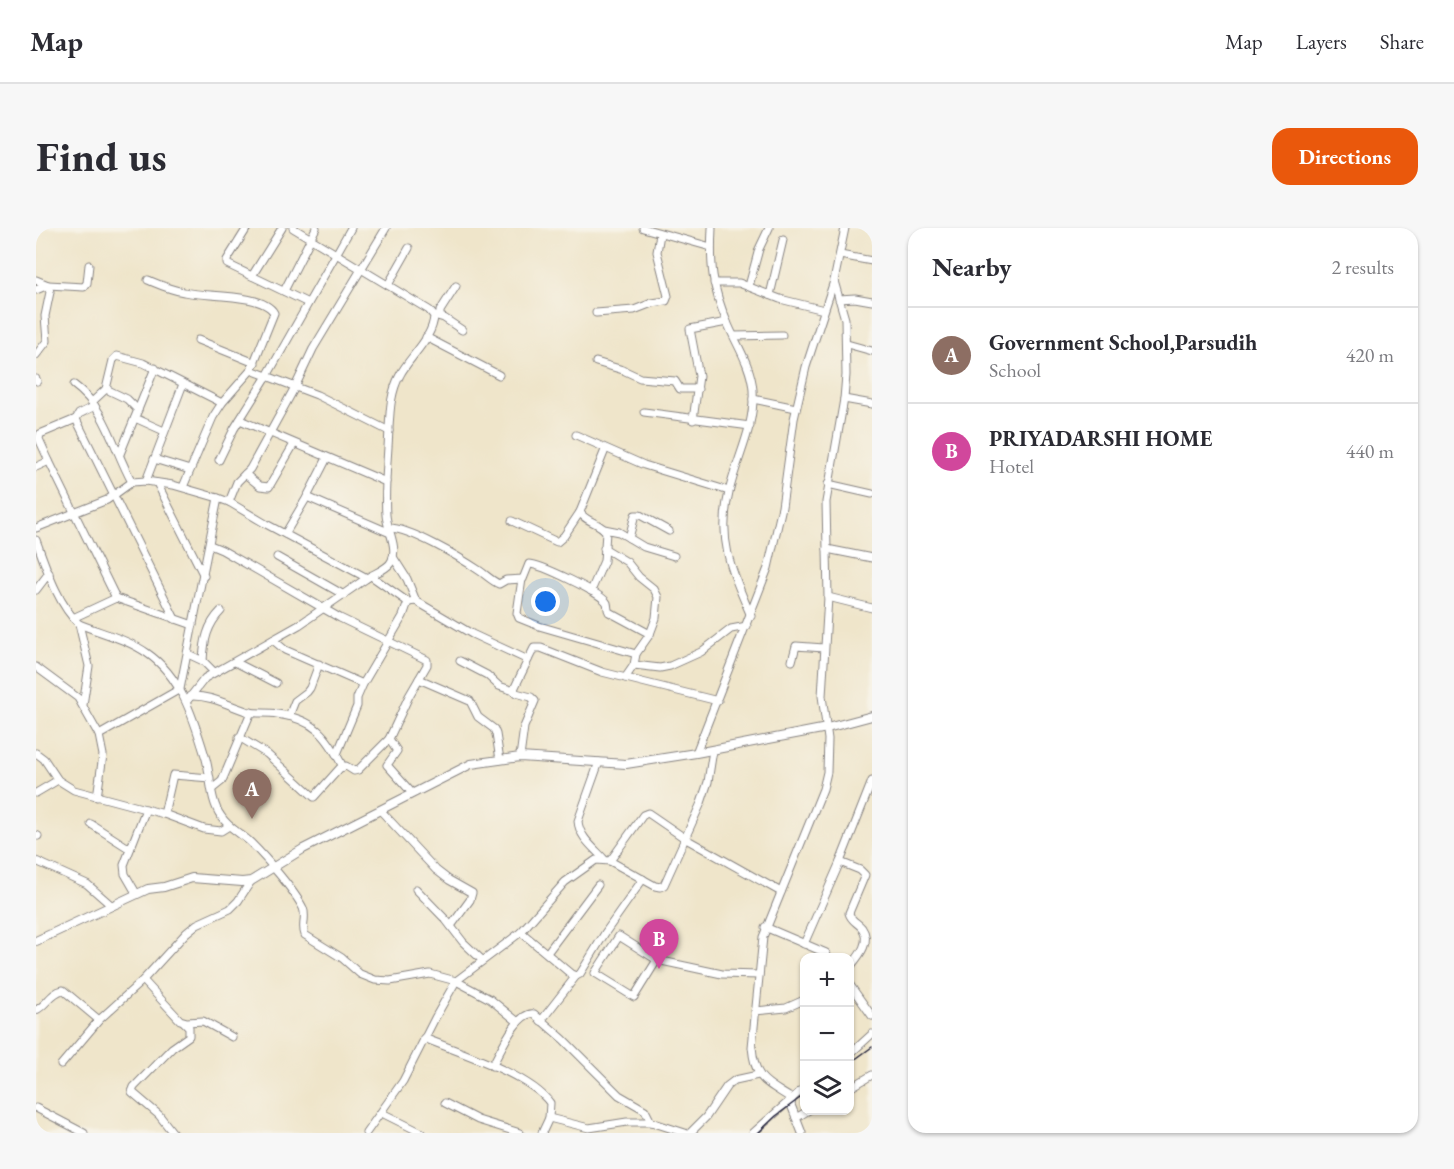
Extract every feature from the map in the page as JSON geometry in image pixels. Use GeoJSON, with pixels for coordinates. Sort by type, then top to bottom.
{"type":"FeatureCollection","features":[{"type":"Feature","properties":{"kind":"main road"},"geometry":{"type":"LineString","coordinates":[[36,941],[136,893],[192,878],[251,881],[303,849],[471,764],[520,758],[626,764],[827,728],[872,716]]}},
{"type":"Feature","properties":{"kind":"street"},"geometry":{"type":"LineString","coordinates":[[247,228],[227,262],[308,303]]}},
{"type":"Feature","properties":{"kind":"street"},"geometry":{"type":"LineString","coordinates":[[252,276],[282,228]]}},
{"type":"Feature","properties":{"kind":"street"},"geometry":{"type":"LineString","coordinates":[[293,228],[462,330]]}},
{"type":"Feature","properties":{"kind":"street"},"geometry":{"type":"LineString","coordinates":[[284,291],[316,228]]}},
{"type":"Feature","properties":{"kind":"street"},"geometry":{"type":"LineString","coordinates":[[219,460],[351,228]]}},
{"type":"Feature","properties":{"kind":"street"},"geometry":{"type":"LineString","coordinates":[[229,502],[237,482],[250,469],[268,433],[296,387],[313,349],[386,228]]}},
{"type":"Feature","properties":{"kind":"street"},"geometry":{"type":"LineString","coordinates":[[644,228],[711,247]]}},
{"type":"Feature","properties":{"kind":"street"},"geometry":{"type":"LineString","coordinates":[[712,228],[711,270],[714,283],[727,322],[750,374],[753,399],[750,426],[729,491],[724,535],[733,575],[751,616]]}},
{"type":"Feature","properties":{"kind":"street"},"geometry":{"type":"LineString","coordinates":[[749,286],[759,249],[769,228]]}},
{"type":"Feature","properties":{"kind":"street"},"geometry":{"type":"LineString","coordinates":[[696,753],[768,568],[777,535],[796,408],[806,367],[834,281],[844,228]]}},
{"type":"Feature","properties":{"kind":"street"},"geometry":{"type":"LineString","coordinates":[[596,313],[634,310],[652,303],[666,301],[668,297],[657,252],[660,234]]}},
{"type":"Feature","properties":{"kind":"street"},"geometry":{"type":"LineString","coordinates":[[770,295],[783,240]]}},
{"type":"Feature","properties":{"kind":"street"},"geometry":{"type":"LineString","coordinates":[[388,285],[409,248]]}},
{"type":"Feature","properties":{"kind":"street"},"geometry":{"type":"LineString","coordinates":[[840,255],[872,261]]}},
{"type":"Feature","properties":{"kind":"street"},"geometry":{"type":"LineString","coordinates":[[36,290],[42,285],[84,287],[87,283],[89,265]]}},
{"type":"Feature","properties":{"kind":"street"},"geometry":{"type":"LineString","coordinates":[[36,280],[48,285]]}},
{"type":"Feature","properties":{"kind":"street"},"geometry":{"type":"LineString","coordinates":[[148,280],[182,292],[235,296],[270,307],[274,313],[255,363],[222,403],[205,435],[183,487]]}},
{"type":"Feature","properties":{"kind":"street"},"geometry":{"type":"LineString","coordinates":[[792,1099],[758,1075],[753,1063],[752,1047],[765,927],[823,789],[827,772],[827,728],[822,696],[828,597],[825,522],[828,484],[844,399],[847,344],[845,319],[834,281]]}},
{"type":"Feature","properties":{"kind":"street"},"geometry":{"type":"LineString","coordinates":[[714,283],[739,283],[770,295],[824,310]]}},
{"type":"Feature","properties":{"kind":"street"},"geometry":{"type":"LineString","coordinates":[[36,356],[47,341],[45,316],[50,292],[48,285]]}},
{"type":"Feature","properties":{"kind":"street"},"geometry":{"type":"LineString","coordinates":[[456,286],[426,337],[403,369],[394,388],[386,482],[388,530],[393,543],[393,557],[416,601],[472,634],[528,660]]}},
{"type":"Feature","properties":{"kind":"street"},"geometry":{"type":"LineString","coordinates":[[839,299],[855,298],[872,301]]}},
{"type":"Feature","properties":{"kind":"street"},"geometry":{"type":"LineString","coordinates":[[693,420],[698,389],[697,362],[690,329],[727,322]]}},
{"type":"Feature","properties":{"kind":"street"},"geometry":{"type":"LineString","coordinates":[[734,336],[782,335]]}},
{"type":"Feature","properties":{"kind":"street"},"geometry":{"type":"LineString","coordinates":[[426,337],[499,375]]}},
{"type":"Feature","properties":{"kind":"street"},"geometry":{"type":"LineString","coordinates":[[198,340],[255,363]]}},
{"type":"Feature","properties":{"kind":"street"},"geometry":{"type":"LineString","coordinates":[[847,344],[872,351]]}},
{"type":"Feature","properties":{"kind":"street"},"geometry":{"type":"LineString","coordinates":[[193,626],[116,598],[39,438],[40,434],[76,419],[94,404],[106,389],[115,357],[136,360],[222,403]]}},
{"type":"Feature","properties":{"kind":"street"},"geometry":{"type":"LineString","coordinates":[[596,362],[640,378],[673,380],[677,382],[680,389],[698,389]]}},
{"type":"Feature","properties":{"kind":"street"},"geometry":{"type":"LineString","coordinates":[[120,454],[155,369]]}},
{"type":"Feature","properties":{"kind":"street"},"geometry":{"type":"LineString","coordinates":[[251,370],[333,402],[389,431]]}},
{"type":"Feature","properties":{"kind":"street"},"geometry":{"type":"LineString","coordinates":[[146,481],[183,384]]}},
{"type":"Feature","properties":{"kind":"street"},"geometry":{"type":"LineString","coordinates":[[74,385],[94,404],[132,482]]}},
{"type":"Feature","properties":{"kind":"street"},"geometry":{"type":"LineString","coordinates":[[106,389],[127,399],[136,414],[164,430]]}},
{"type":"Feature","properties":{"kind":"street"},"geometry":{"type":"LineString","coordinates":[[753,399],[796,408]]}},
{"type":"Feature","properties":{"kind":"street"},"geometry":{"type":"LineString","coordinates":[[844,399],[872,404]]}},
{"type":"Feature","properties":{"kind":"street"},"geometry":{"type":"LineString","coordinates":[[645,412],[750,426]]}},
{"type":"Feature","properties":{"kind":"street"},"geometry":{"type":"LineString","coordinates":[[76,419],[175,619]]}},
{"type":"Feature","properties":{"kind":"street"},"geometry":{"type":"LineString","coordinates":[[240,420],[386,482]]}},
{"type":"Feature","properties":{"kind":"street"},"geometry":{"type":"LineString","coordinates":[[576,435],[605,450],[668,473],[729,491]]}},
{"type":"Feature","properties":{"kind":"street"},"geometry":{"type":"LineString","coordinates":[[244,474],[260,486],[269,488],[294,444]]}},
{"type":"Feature","properties":{"kind":"street"},"geometry":{"type":"LineString","coordinates":[[512,521],[557,542],[564,536],[580,512],[605,450]]}},
{"type":"Feature","properties":{"kind":"street"},"geometry":{"type":"LineString","coordinates":[[285,534],[327,458]]}},
{"type":"Feature","properties":{"kind":"street"},"geometry":{"type":"LineString","coordinates":[[154,459],[190,470]]}},
{"type":"Feature","properties":{"kind":"street"},"geometry":{"type":"LineString","coordinates":[[36,467],[49,461]]}},
{"type":"Feature","properties":{"kind":"street"},"geometry":{"type":"LineString","coordinates":[[36,528],[115,496],[132,482],[146,481],[183,487],[229,502],[369,577],[408,602],[416,601]]}},
{"type":"Feature","properties":{"kind":"street"},"geometry":{"type":"LineString","coordinates":[[157,483],[204,576]]}},
{"type":"Feature","properties":{"kind":"street"},"geometry":{"type":"LineString","coordinates":[[828,484],[872,494]]}},
{"type":"Feature","properties":{"kind":"street"},"geometry":{"type":"LineString","coordinates":[[307,497],[388,530],[404,530],[424,539],[499,584],[506,579],[522,579]]}},
{"type":"Feature","properties":{"kind":"street"},"geometry":{"type":"LineString","coordinates":[[99,735],[180,689],[218,498]]}},
{"type":"Feature","properties":{"kind":"street"},"geometry":{"type":"LineString","coordinates":[[580,512],[583,517],[604,529],[629,537],[644,548],[674,556]]}},
{"type":"Feature","properties":{"kind":"street"},"geometry":{"type":"LineString","coordinates":[[629,537],[635,515],[640,515],[669,531]]}},
{"type":"Feature","properties":{"kind":"street"},"geometry":{"type":"LineString","coordinates":[[591,591],[604,561],[606,532],[604,529]]}},
{"type":"Feature","properties":{"kind":"street"},"geometry":{"type":"LineString","coordinates":[[36,543],[73,618],[79,624],[146,652],[189,698],[216,807],[229,826],[253,844],[303,908],[305,935],[342,958],[360,974],[375,980],[390,981],[430,974],[456,981],[490,999],[518,1022]]}},
{"type":"Feature","properties":{"kind":"street"},"geometry":{"type":"LineString","coordinates":[[189,698],[210,698],[251,712],[289,716],[317,729],[327,737],[343,766],[354,771],[358,770],[389,740],[428,665],[427,660],[324,609],[210,545]]}},
{"type":"Feature","properties":{"kind":"street"},"geometry":{"type":"LineString","coordinates":[[604,548],[627,562],[639,577],[654,589],[658,597],[650,634],[636,654],[634,664],[625,678]]}},
{"type":"Feature","properties":{"kind":"street"},"geometry":{"type":"LineString","coordinates":[[827,549],[872,556]]}},
{"type":"Feature","properties":{"kind":"street"},"geometry":{"type":"LineString","coordinates":[[277,557],[344,595]]}},
{"type":"Feature","properties":{"kind":"street"},"geometry":{"type":"LineString","coordinates":[[189,698],[205,678],[324,609],[387,566],[393,557]]}},
{"type":"Feature","properties":{"kind":"street"},"geometry":{"type":"LineString","coordinates":[[636,654],[519,618],[517,613],[522,579],[527,566],[533,563],[575,582],[606,602],[609,612],[650,634]]}},
{"type":"Feature","properties":{"kind":"street"},"geometry":{"type":"LineString","coordinates":[[36,590],[49,573]]}},
{"type":"Feature","properties":{"kind":"street"},"geometry":{"type":"LineString","coordinates":[[828,597],[872,608]]}},
{"type":"Feature","properties":{"kind":"street"},"geometry":{"type":"LineString","coordinates":[[73,618],[116,598]]}},
{"type":"Feature","properties":{"kind":"street"},"geometry":{"type":"LineString","coordinates":[[337,754],[357,706],[357,698],[363,684],[403,616],[408,602]]}},
{"type":"Feature","properties":{"kind":"street"},"geometry":{"type":"LineString","coordinates":[[203,661],[206,636],[221,611]]}},
{"type":"Feature","properties":{"kind":"street"},"geometry":{"type":"LineString","coordinates":[[79,624],[89,666],[83,705]]}},
{"type":"Feature","properties":{"kind":"street"},"geometry":{"type":"LineString","coordinates":[[634,664],[660,668],[670,666],[701,652],[731,629],[747,626]]}},
{"type":"Feature","properties":{"kind":"street"},"geometry":{"type":"LineString","coordinates":[[273,640],[285,650],[363,684]]}},
{"type":"Feature","properties":{"kind":"street"},"geometry":{"type":"LineString","coordinates":[[792,661],[796,646],[824,648]]}},
{"type":"Feature","properties":{"kind":"street"},"geometry":{"type":"LineString","coordinates":[[514,691],[536,647],[602,672],[718,701]]}},
{"type":"Feature","properties":{"kind":"street"},"geometry":{"type":"LineString","coordinates":[[188,654],[203,661],[214,672]]}},
{"type":"Feature","properties":{"kind":"street"},"geometry":{"type":"LineString","coordinates":[[460,661],[487,675],[499,686],[535,701],[524,727],[520,758]]}},
{"type":"Feature","properties":{"kind":"street"},"geometry":{"type":"LineString","coordinates":[[235,662],[276,683]]}},
{"type":"Feature","properties":{"kind":"street"},"geometry":{"type":"LineString","coordinates":[[289,716],[295,700],[310,688],[320,664]]}},
{"type":"Feature","properties":{"kind":"street"},"geometry":{"type":"LineString","coordinates":[[36,667],[69,690],[83,705],[99,735],[103,755],[97,797]]}},
{"type":"Feature","properties":{"kind":"street"},"geometry":{"type":"LineString","coordinates":[[419,679],[470,701],[478,717],[494,729],[500,760]]}},
{"type":"Feature","properties":{"kind":"street"},"geometry":{"type":"LineString","coordinates":[[212,789],[222,781],[251,712]]}},
{"type":"Feature","properties":{"kind":"street"},"geometry":{"type":"LineString","coordinates":[[239,737],[267,754],[312,797],[316,796],[343,766]]}},
{"type":"Feature","properties":{"kind":"street"},"geometry":{"type":"LineString","coordinates":[[389,740],[397,751],[387,765],[412,793]]}},
{"type":"Feature","properties":{"kind":"street"},"geometry":{"type":"LineString","coordinates":[[599,762],[578,821],[579,829],[607,860],[660,887],[664,885],[686,839],[708,782],[713,750]]}},
{"type":"Feature","properties":{"kind":"street"},"geometry":{"type":"LineString","coordinates":[[36,752],[44,759],[58,780],[74,790],[164,814],[214,831],[221,831],[229,826]]}},
{"type":"Feature","properties":{"kind":"street"},"geometry":{"type":"LineString","coordinates":[[164,814],[173,775],[210,778]]}},
{"type":"Feature","properties":{"kind":"street"},"geometry":{"type":"LineString","coordinates":[[36,793],[58,780]]}},
{"type":"Feature","properties":{"kind":"street"},"geometry":{"type":"LineString","coordinates":[[804,944],[872,781]]}},
{"type":"Feature","properties":{"kind":"street"},"geometry":{"type":"LineString","coordinates":[[863,803],[872,808]]}},
{"type":"Feature","properties":{"kind":"street"},"geometry":{"type":"LineString","coordinates":[[136,893],[125,874],[124,865],[146,809]]}},
{"type":"Feature","properties":{"kind":"street"},"geometry":{"type":"LineString","coordinates":[[381,811],[436,870],[472,893],[470,900],[451,926]]}},
{"type":"Feature","properties":{"kind":"street"},"geometry":{"type":"LineString","coordinates":[[607,860],[646,813],[686,839],[781,892]]}},
{"type":"Feature","properties":{"kind":"street"},"geometry":{"type":"LineString","coordinates":[[91,824],[130,849]]}},
{"type":"Feature","properties":{"kind":"street"},"geometry":{"type":"LineString","coordinates":[[366,1133],[403,1081],[456,981],[521,932],[565,882],[596,860],[607,860]]}},
{"type":"Feature","properties":{"kind":"street"},"geometry":{"type":"LineString","coordinates":[[36,861],[67,873],[87,884],[112,906]]}},
{"type":"Feature","properties":{"kind":"street"},"geometry":{"type":"LineString","coordinates":[[840,862],[860,870],[865,875],[849,913],[851,919],[866,934],[867,942],[854,962]]}},
{"type":"Feature","properties":{"kind":"street"},"geometry":{"type":"LineString","coordinates":[[541,1021],[576,976],[580,974],[605,933],[643,879]]}},
{"type":"Feature","properties":{"kind":"street"},"geometry":{"type":"LineString","coordinates":[[61,1065],[99,1020],[143,980],[196,924],[222,913],[238,901],[251,881]]}},
{"type":"Feature","properties":{"kind":"street"},"geometry":{"type":"LineString","coordinates":[[547,953],[598,885]]}},
{"type":"Feature","properties":{"kind":"street"},"geometry":{"type":"LineString","coordinates":[[416,889],[482,960]]}},
{"type":"Feature","properties":{"kind":"street"},"geometry":{"type":"LineString","coordinates":[[765,927],[826,953]]}},
{"type":"Feature","properties":{"kind":"street"},"geometry":{"type":"LineString","coordinates":[[521,932],[576,976]]}},
{"type":"Feature","properties":{"kind":"street"},"geometry":{"type":"LineString","coordinates":[[657,960],[634,998],[595,974],[619,936],[657,960],[722,974],[759,975]]}},
{"type":"Feature","properties":{"kind":"street"},"geometry":{"type":"LineString","coordinates":[[143,980],[189,1027],[189,1036],[161,1058],[132,1092],[159,1115],[173,1133]]}},
{"type":"Feature","properties":{"kind":"street"},"geometry":{"type":"LineString","coordinates":[[36,1011],[56,992],[63,990],[99,1020]]}},
{"type":"Feature","properties":{"kind":"street"},"geometry":{"type":"LineString","coordinates":[[854,992],[872,1016]]}},
{"type":"Feature","properties":{"kind":"street"},"geometry":{"type":"LineString","coordinates":[[755,1011],[786,1008],[800,1002]]}},
{"type":"Feature","properties":{"kind":"street"},"geometry":{"type":"LineString","coordinates":[[492,1066],[518,1022],[530,1013],[562,1039],[619,1095],[645,1110],[651,1122]]}},
{"type":"Feature","properties":{"kind":"street"},"geometry":{"type":"LineString","coordinates":[[184,1022],[203,1021],[232,1037]]}},
{"type":"Feature","properties":{"kind":"street"},"geometry":{"type":"LineString","coordinates":[[854,1050],[872,1034]]}},
{"type":"Feature","properties":{"kind":"street"},"geometry":{"type":"LineString","coordinates":[[424,1038],[492,1066],[529,1085],[547,1098],[551,1108],[542,1133]]}},
{"type":"Feature","properties":{"kind":"street"},"geometry":{"type":"LineString","coordinates":[[690,1133],[706,1117],[727,1086],[735,1080],[758,1075]]}},
{"type":"Feature","properties":{"kind":"street"},"geometry":{"type":"LineString","coordinates":[[854,1085],[872,1075]]}},
{"type":"Feature","properties":{"kind":"street"},"geometry":{"type":"LineString","coordinates":[[753,1133],[800,1092]]}},
{"type":"Feature","properties":{"kind":"street"},"geometry":{"type":"LineString","coordinates":[[792,1099],[791,1105],[802,1133]]}},
{"type":"Feature","properties":{"kind":"street"},"geometry":{"type":"LineString","coordinates":[[445,1103],[478,1120],[520,1133]]}},
{"type":"Feature","properties":{"kind":"street"},"geometry":{"type":"LineString","coordinates":[[36,1108],[84,1133]]}},
{"type":"Feature","properties":{"kind":"street"},"geometry":{"type":"LineString","coordinates":[[382,1113],[422,1133]]}},
{"type":"Feature","properties":{"kind":"street"},"geometry":{"type":"LineString","coordinates":[[796,1118],[801,1115]]}},
{"type":"Feature","properties":{"kind":"street"},"geometry":{"type":"LineString","coordinates":[[549,1118],[601,1130],[627,1122],[651,1122],[685,1133]]}},
{"type":"Feature","properties":{"kind":"railway"},"geometry":{"type":"LineString","coordinates":[[853,1061],[872,1047]]}},
{"type":"Feature","properties":{"kind":"railway"},"geometry":{"type":"LineString","coordinates":[[758,1133],[800,1098]]}},
{"type":"Feature","properties":{"kind":"place","name":"Government School,Parsudih"},"geometry":{"type":"Point","coordinates":[252,819]}},
{"type":"Feature","properties":{"kind":"place","name":"PRIYADARSHI HOME"},"geometry":{"type":"Point","coordinates":[659,969]}}]}
